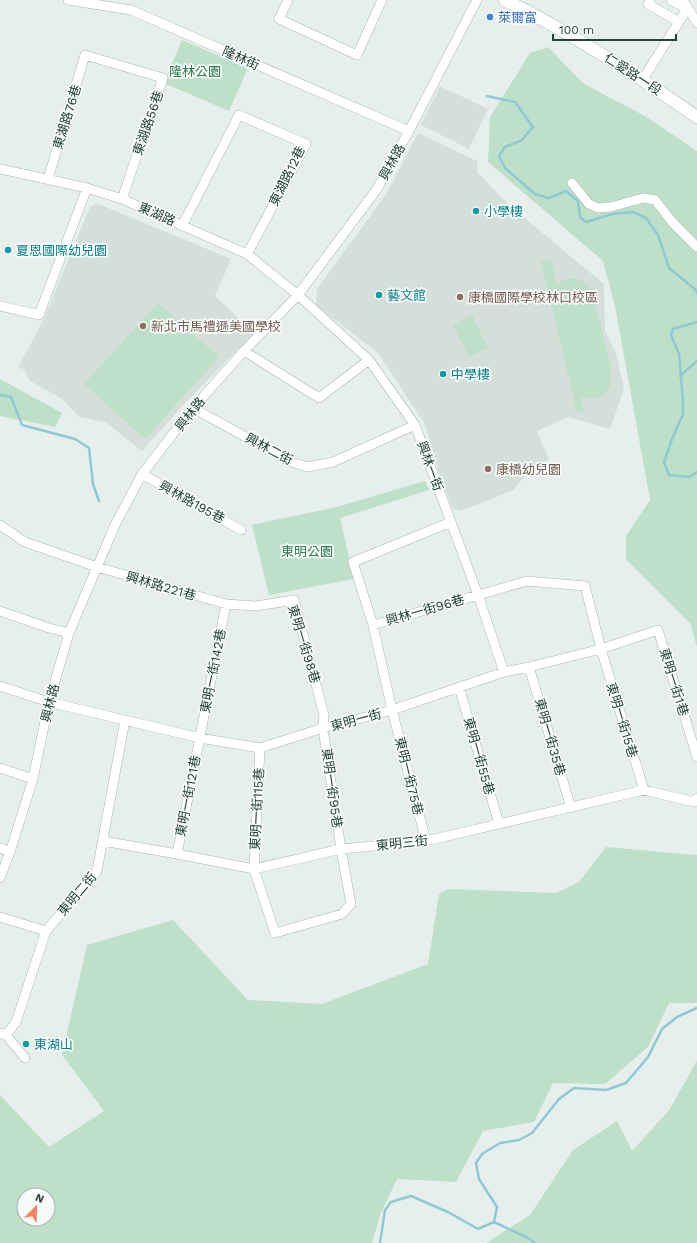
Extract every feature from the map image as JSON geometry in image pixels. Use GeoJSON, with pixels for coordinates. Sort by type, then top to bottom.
{"type":"FeatureCollection","features":[{"type":"Feature","properties":{"kind":"main road","name":"仁愛路一段"},"geometry":{"type":"LineString","coordinates":[[505,0],[567,32],[643,79],[697,117]]}},
{"type":"Feature","properties":{"kind":"street","name":"隆林街"},"geometry":{"type":"LineString","coordinates":[[68,0],[130,10],[409,131]]}},
{"type":"Feature","properties":{"kind":"street"},"geometry":{"type":"LineString","coordinates":[[288,0],[280,19],[357,55],[382,0]]}},
{"type":"Feature","properties":{"kind":"street","name":"興林路"},"geometry":{"type":"LineString","coordinates":[[0,878],[10,852],[33,779],[49,702],[70,633],[115,525],[142,474],[193,408],[244,351],[298,295],[377,189],[477,0]]}},
{"type":"Feature","properties":{"kind":"street"},"geometry":{"type":"LineString","coordinates":[[650,0],[648,4],[679,22]]}},
{"type":"Feature","properties":{"kind":"street"},"geometry":{"type":"LineString","coordinates":[[672,0],[687,9]]}},
{"type":"Feature","properties":{"kind":"street"},"geometry":{"type":"LineString","coordinates":[[683,0],[687,9],[697,22]]}},
{"type":"Feature","properties":{"kind":"street"},"geometry":{"type":"LineString","coordinates":[[643,79],[687,9]]}},
{"type":"Feature","properties":{"kind":"street","name":"東湖路76巷"},"geometry":{"type":"LineString","coordinates":[[48,179],[85,55]]}},
{"type":"Feature","properties":{"kind":"street","name":"東湖路56巷"},"geometry":{"type":"LineString","coordinates":[[85,55],[163,78],[122,199]]}},
{"type":"Feature","properties":{"kind":"street","name":"東湖路12巷"},"geometry":{"type":"LineString","coordinates":[[182,226],[239,115],[306,144],[247,254]]}},
{"type":"Feature","properties":{"kind":"street","name":"東湖路"},"geometry":{"type":"LineString","coordinates":[[0,169],[86,188],[122,199],[247,254],[298,295]]}},
{"type":"Feature","properties":{"kind":"street"},"geometry":{"type":"LineString","coordinates":[[572,182],[589,204],[598,208],[611,208],[643,198],[655,200],[673,223],[697,247]]}},
{"type":"Feature","properties":{"kind":"street"},"geometry":{"type":"LineString","coordinates":[[0,306],[38,315],[86,188]]}},
{"type":"Feature","properties":{"kind":"street","name":"興林一街"},"geometry":{"type":"LineString","coordinates":[[298,295],[369,360],[415,425],[478,595],[504,672]]}},
{"type":"Feature","properties":{"kind":"street"},"geometry":{"type":"LineString","coordinates":[[244,351],[319,398],[369,360]]}},
{"type":"Feature","properties":{"kind":"street","name":"興林二街"},"geometry":{"type":"LineString","coordinates":[[193,408],[291,462],[307,467],[333,462],[415,425]]}},
{"type":"Feature","properties":{"kind":"street","name":"興林路195巷"},"geometry":{"type":"LineString","coordinates":[[142,474],[241,530]]}},
{"type":"Feature","properties":{"kind":"street","name":"東明一街75巷"},"geometry":{"type":"LineString","coordinates":[[426,841],[392,710],[372,625],[353,562],[451,522]]}},
{"type":"Feature","properties":{"kind":"street","name":"興林路221巷"},"geometry":{"type":"LineString","coordinates":[[0,525],[25,542],[97,567],[226,604]]}},
{"type":"Feature","properties":{"kind":"street","name":"興林一街96巷"},"geometry":{"type":"LineString","coordinates":[[372,625],[527,581],[585,586],[601,649]]}},
{"type":"Feature","properties":{"kind":"street","name":"東明一街98巷"},"geometry":{"type":"LineString","coordinates":[[226,604],[256,606],[294,600],[324,714],[323,728]]}},
{"type":"Feature","properties":{"kind":"street","name":"東明一街142巷"},"geometry":{"type":"LineString","coordinates":[[200,738],[226,604]]}},
{"type":"Feature","properties":{"kind":"street"},"geometry":{"type":"LineString","coordinates":[[0,611],[70,633]]}},
{"type":"Feature","properties":{"kind":"street","name":"東明一街"},"geometry":{"type":"LineString","coordinates":[[0,686],[49,702],[200,738],[260,748],[323,728],[392,710],[504,672],[601,649],[658,630]]}},
{"type":"Feature","properties":{"kind":"street","name":"東明一街1巷"},"geometry":{"type":"LineString","coordinates":[[658,630],[697,757]]}},
{"type":"Feature","properties":{"kind":"street","name":"東明一街15巷"},"geometry":{"type":"LineString","coordinates":[[601,649],[644,790]]}},
{"type":"Feature","properties":{"kind":"street","name":"東明一街35巷"},"geometry":{"type":"LineString","coordinates":[[530,667],[570,808]]}},
{"type":"Feature","properties":{"kind":"street","name":"東明一街55巷"},"geometry":{"type":"LineString","coordinates":[[459,687],[499,824]]}},
{"type":"Feature","properties":{"kind":"street","name":"東明二街"},"geometry":{"type":"LineString","coordinates":[[3,1034],[16,1022],[46,931],[97,871],[125,720]]}},
{"type":"Feature","properties":{"kind":"street","name":"東明一街95巷"},"geometry":{"type":"LineString","coordinates":[[254,870],[275,933],[342,914],[350,904],[323,728]]}},
{"type":"Feature","properties":{"kind":"street","name":"東明一街121巷"},"geometry":{"type":"LineString","coordinates":[[177,854],[200,738]]}},
{"type":"Feature","properties":{"kind":"street","name":"東明一街115巷"},"geometry":{"type":"LineString","coordinates":[[254,870],[260,748]]}},
{"type":"Feature","properties":{"kind":"street"},"geometry":{"type":"LineString","coordinates":[[0,768],[33,779]]}},
{"type":"Feature","properties":{"kind":"street","name":"東明三街"},"geometry":{"type":"LineString","coordinates":[[103,841],[254,870],[341,848],[426,841],[644,790],[694,802],[697,798]]}},
{"type":"Feature","properties":{"kind":"street"},"geometry":{"type":"LineString","coordinates":[[0,848],[10,852]]}},
{"type":"Feature","properties":{"kind":"street"},"geometry":{"type":"LineString","coordinates":[[0,917],[46,931]]}},
{"type":"Feature","properties":{"kind":"street"},"geometry":{"type":"LineString","coordinates":[[3,1034],[25,1058]]}},
{"type":"Feature","properties":{"kind":"shaded area"},"geometry":{"type":"Polygon","coordinates":[[[440,86],[488,109],[469,149],[421,125],[440,86]]]}},
{"type":"Feature","properties":{"kind":"shaded area","name":"康橋國際學校林口校區"},"geometry":{"type":"Polygon","coordinates":[[[418,133],[477,161],[477,172],[511,207],[604,284],[605,331],[616,353],[624,389],[610,429],[568,417],[537,431],[549,460],[531,466],[514,490],[461,511],[452,507],[439,473],[425,424],[378,353],[316,305],[317,289],[387,193],[418,133]]]}},
{"type":"Feature","properties":{"kind":"shaded area","name":"新北市馬禮遜美國學校"},"geometry":{"type":"Polygon","coordinates":[[[96,203],[231,259],[215,296],[254,333],[185,403],[142,451],[105,422],[79,417],[61,398],[30,381],[24,369],[18,368],[44,319],[90,207],[96,203]]]}},
{"type":"Feature","properties":{"kind":"green space","name":"隆林公園"},"geometry":{"type":"Polygon","coordinates":[[[182,40],[248,68],[229,111],[164,83],[182,40]]]}},
{"type":"Feature","properties":{"kind":"green space"},"geometry":{"type":"Polygon","coordinates":[[[548,47],[584,84],[645,116],[697,151],[697,647],[690,623],[626,559],[626,536],[650,500],[615,306],[603,261],[488,162],[490,117],[530,53],[548,47]]]}},
{"type":"Feature","properties":{"kind":"green space"},"geometry":{"type":"Polygon","coordinates":[[[551,260],[557,285],[566,279],[576,279],[585,283],[592,291],[611,368],[610,383],[605,393],[596,398],[581,397],[584,411],[577,413],[541,262],[551,260]]]}},
{"type":"Feature","properties":{"kind":"green space"},"geometry":{"type":"Polygon","coordinates":[[[158,303],[219,357],[145,439],[84,384],[158,303]]]}},
{"type":"Feature","properties":{"kind":"green space"},"geometry":{"type":"Polygon","coordinates":[[[472,315],[488,348],[469,357],[453,325],[472,315]]]}},
{"type":"Feature","properties":{"kind":"green space"},"geometry":{"type":"Polygon","coordinates":[[[0,379],[62,413],[55,427],[0,416],[0,379]]]}},
{"type":"Feature","properties":{"kind":"green space","name":"東明公園"},"geometry":{"type":"Polygon","coordinates":[[[425,481],[429,490],[340,518],[354,579],[269,595],[252,525],[337,507],[425,481]]]}},
{"type":"Feature","properties":{"kind":"green space"},"geometry":{"type":"Polygon","coordinates":[[[606,847],[697,855],[697,1003],[669,1003],[648,1047],[605,1084],[553,1083],[534,1122],[483,1131],[456,1182],[397,1179],[380,1215],[372,1243],[0,1243],[0,1095],[49,1147],[104,1111],[62,1055],[87,945],[173,920],[248,1000],[322,1004],[428,964],[439,894],[448,889],[556,893],[579,882],[606,847]]]}},
{"type":"Feature","properties":{"kind":"green space"},"geometry":{"type":"Polygon","coordinates":[[[697,1060],[697,1243],[486,1243],[530,1215],[573,1150],[617,1121],[632,1151],[670,1109],[697,1060]]]}},
{"type":"Feature","properties":{"kind":"waterway"},"geometry":{"type":"LineString","coordinates":[[487,96],[515,102],[533,127],[522,140],[505,147],[499,156],[505,168],[535,194],[549,198],[566,191],[578,201],[580,217],[586,222],[612,214],[633,212],[646,218],[658,235],[669,268],[696,290],[697,293]]}},
{"type":"Feature","properties":{"kind":"waterway"},"geometry":{"type":"LineString","coordinates":[[697,322],[673,329],[671,335],[679,354],[683,414],[664,462],[669,475],[689,477],[697,472]]}},
{"type":"Feature","properties":{"kind":"waterway"},"geometry":{"type":"LineString","coordinates":[[680,376],[697,361]]}},
{"type":"Feature","properties":{"kind":"waterway"},"geometry":{"type":"LineString","coordinates":[[0,395],[11,397],[22,425],[75,439],[89,448],[93,484],[99,501]]}},
{"type":"Feature","properties":{"kind":"waterway"},"geometry":{"type":"LineString","coordinates":[[380,1243],[385,1210],[391,1202],[411,1196],[448,1212],[478,1229],[494,1222],[497,1207],[479,1179],[476,1163],[482,1154],[500,1143],[519,1140],[532,1133],[559,1099],[574,1088],[606,1090],[626,1083],[648,1057],[662,1029],[677,1017],[697,1008]]}},
{"type":"Feature","properties":{"kind":"waterway"},"geometry":{"type":"LineString","coordinates":[[494,1222],[528,1238],[535,1243]]}},
{"type":"Feature","properties":{"kind":"place","name":"萊爾富"},"geometry":{"type":"Point","coordinates":[490,17]}},
{"type":"Feature","properties":{"kind":"place","name":"小學樓"},"geometry":{"type":"Point","coordinates":[476,211]}},
{"type":"Feature","properties":{"kind":"place","name":"夏恩國際幼兒園"},"geometry":{"type":"Point","coordinates":[8,250]}},
{"type":"Feature","properties":{"kind":"place","name":"藝文館"},"geometry":{"type":"Point","coordinates":[379,295]}},
{"type":"Feature","properties":{"kind":"place","name":"康橋國際學校林口校區"},"geometry":{"type":"Point","coordinates":[460,297]}},
{"type":"Feature","properties":{"kind":"place","name":"新北市馬禮遜美國學校"},"geometry":{"type":"Point","coordinates":[143,326]}},
{"type":"Feature","properties":{"kind":"place","name":"中學樓"},"geometry":{"type":"Point","coordinates":[443,374]}},
{"type":"Feature","properties":{"kind":"place","name":"康橋幼兒園"},"geometry":{"type":"Point","coordinates":[488,469]}},
{"type":"Feature","properties":{"kind":"place","name":"東湖山"},"geometry":{"type":"Point","coordinates":[26,1044]}}]}
